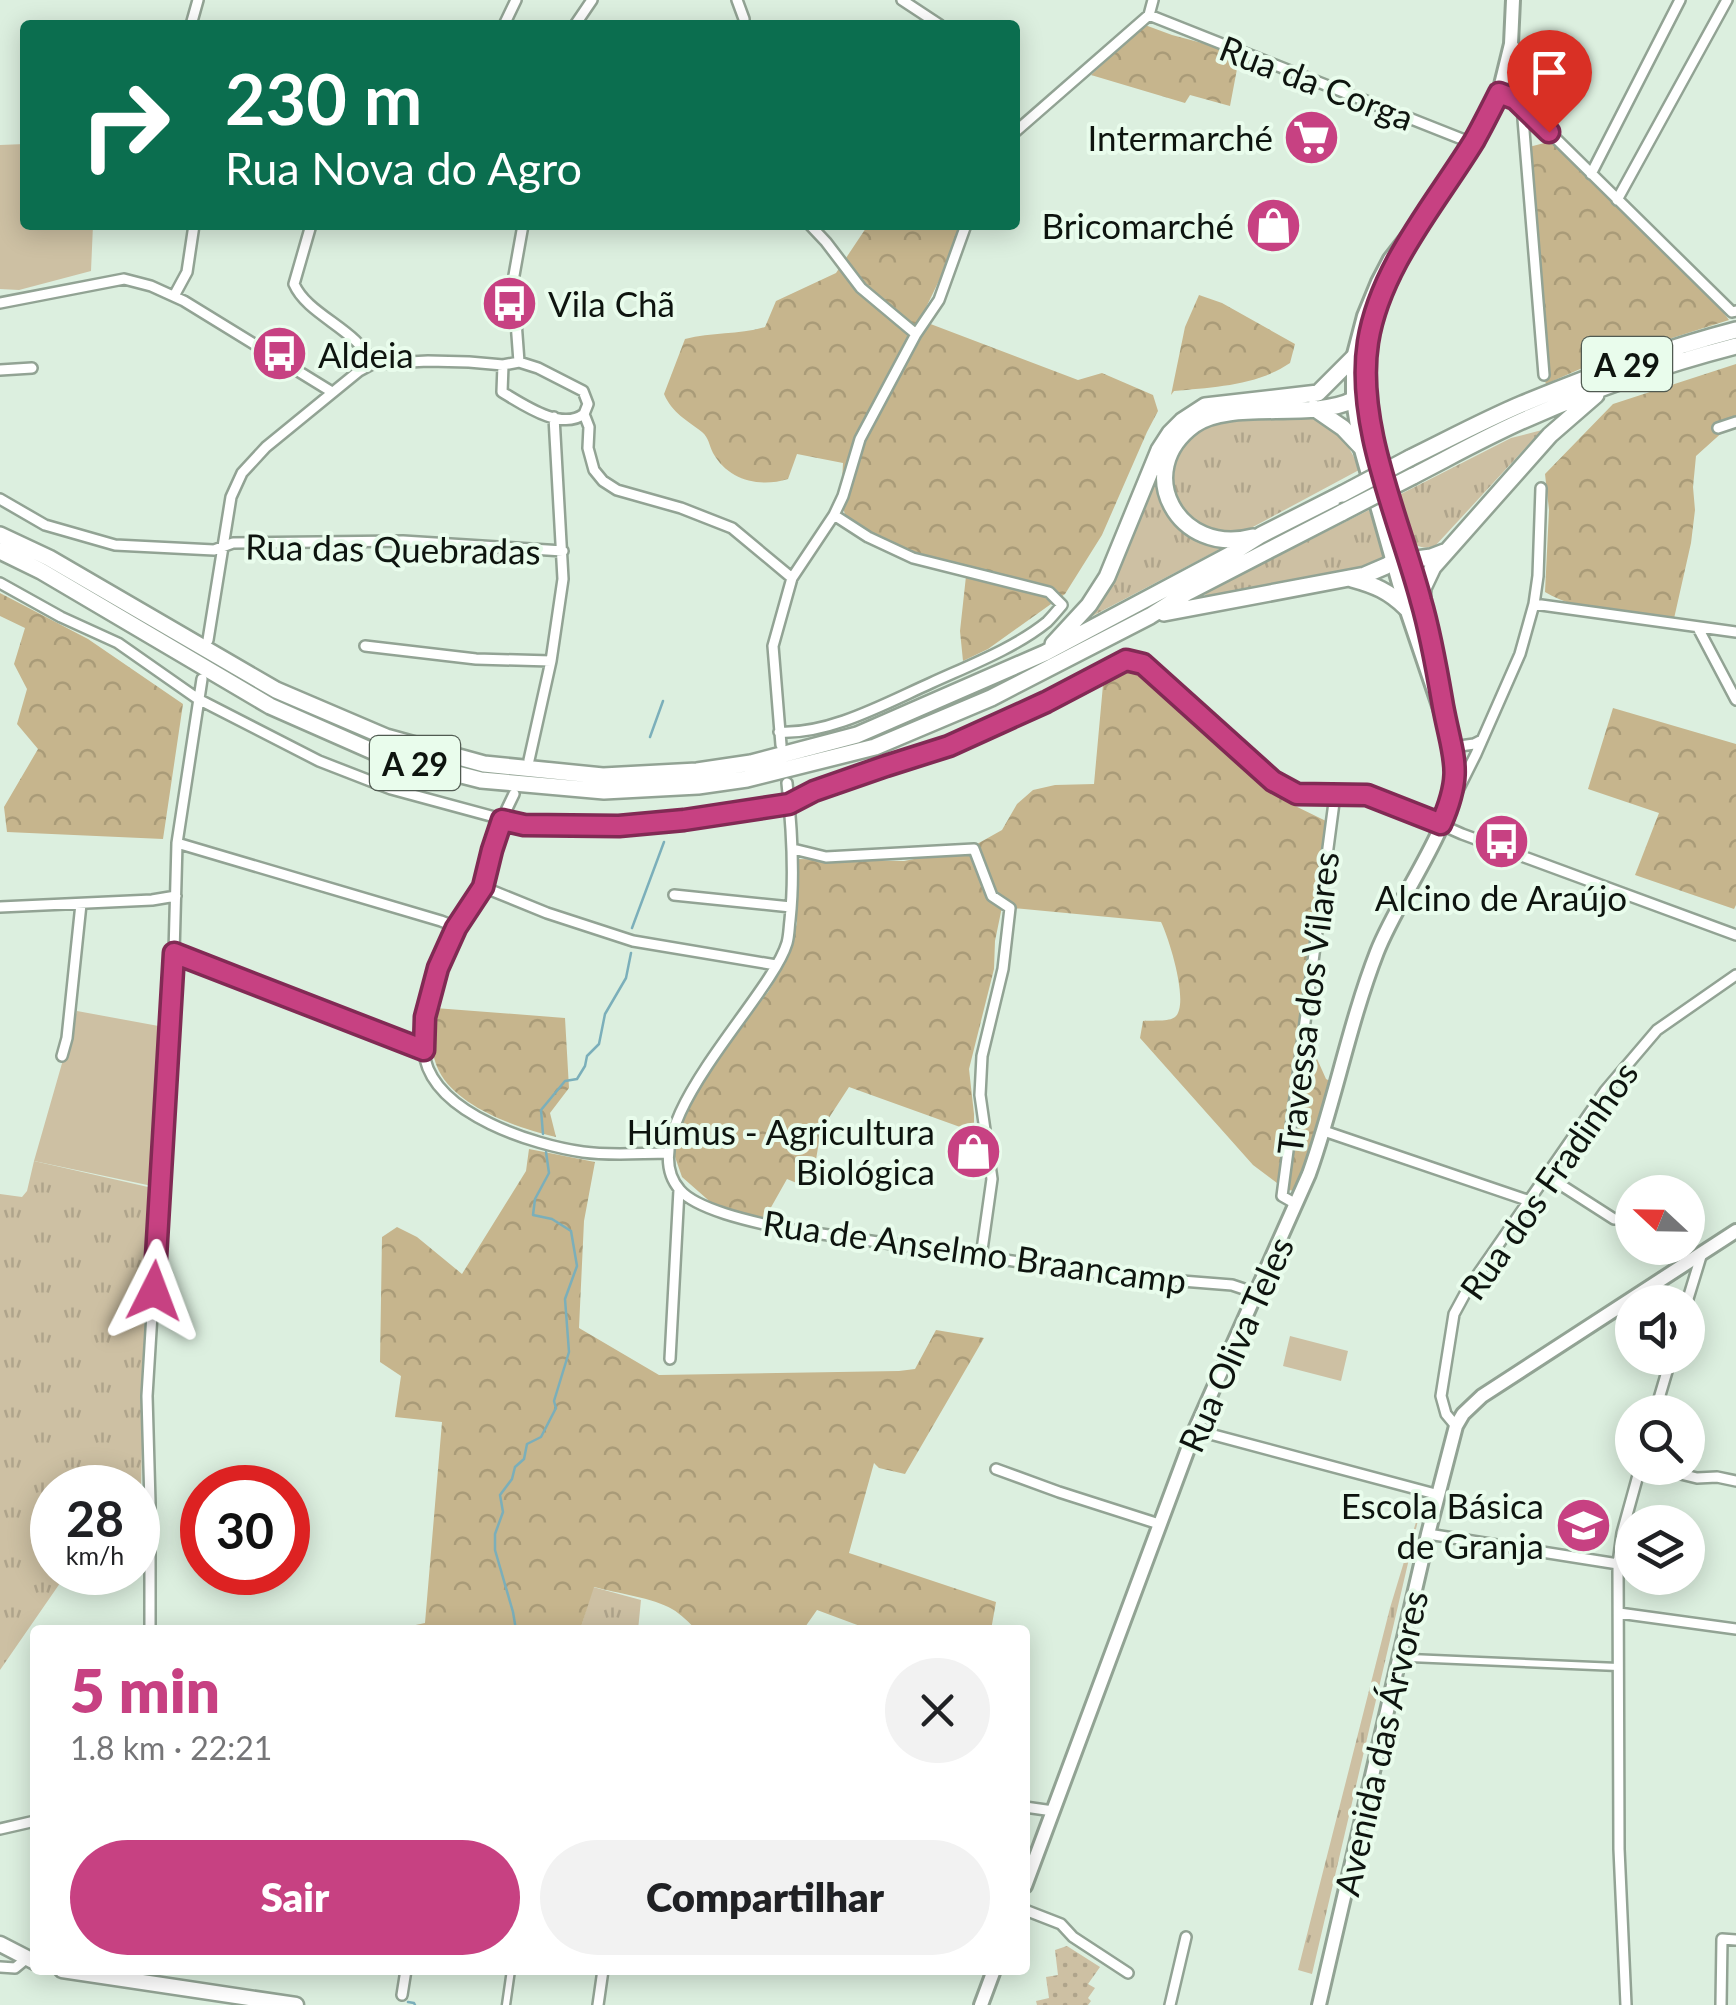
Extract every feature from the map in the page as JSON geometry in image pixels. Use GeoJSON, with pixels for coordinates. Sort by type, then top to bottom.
{"type":"FeatureCollection","features":[{"type":"Feature","properties":{"kind":"highway","name":"A 29"},"geometry":{"type":"LineString","coordinates":[[0,534],[49,558],[276,690],[386,737],[484,764],[603,776],[697,771],[751,763],[856,735],[1044,653],[1261,535],[1520,405],[1637,360],[1736,330]]}},
{"type":"Feature","properties":{"kind":"highway","name":"A 29"},"geometry":{"type":"LineString","coordinates":[[0,551],[41,571],[270,706],[379,754],[481,780],[604,791],[698,786],[747,779],[875,747],[991,698],[1526,419],[1607,386],[1736,346]]}},
{"type":"Feature","properties":{"kind":"highway"},"geometry":{"type":"LineString","coordinates":[[1261,535],[1222,540],[1201,535],[1185,525],[1167,492],[1168,456],[1195,424],[1212,416],[1316,401],[1353,358]]}},
{"type":"Feature","properties":{"kind":"highway"},"geometry":{"type":"LineString","coordinates":[[1348,578],[1378,586],[1414,606],[1433,567],[1550,435],[1607,386]]}},
{"type":"Feature","properties":{"kind":"highway"},"geometry":{"type":"LineString","coordinates":[[1044,653],[1089,605],[1108,577],[1159,450],[1182,420],[1205,406],[1316,401],[1344,404],[1352,400]]}},
{"type":"Feature","properties":{"kind":"highway"},"geometry":{"type":"LineString","coordinates":[[1316,401],[1360,446]]}},
{"type":"Feature","properties":{"kind":"highway"},"geometry":{"type":"LineString","coordinates":[[1150,616],[1365,575],[1400,558],[1431,558],[1448,550]]}},
{"type":"Feature","properties":{"kind":"main road","name":"Rua Oliva Teles"},"geometry":{"type":"LineString","coordinates":[[1030,1873],[1195,1430],[1296,1204],[1324,1131],[1387,926],[1449,805],[1456,776],[1454,751],[1400,558],[1386,536],[1360,446],[1352,400],[1353,358],[1364,316],[1390,259],[1472,143],[1499,93],[1511,44],[1513,0]]}},
{"type":"Feature","properties":{"kind":"main road","name":"Rua Oliva Teles"},"geometry":{"type":"LineString","coordinates":[[1400,558],[1400,530],[1368,414],[1368,346],[1376,310],[1419,222]]}},
{"type":"Feature","properties":{"kind":"main road"},"geometry":{"type":"LineString","coordinates":[[1366,384],[1352,400],[1368,414]]}},
{"type":"Feature","properties":{"kind":"main road","name":"Avenida das Árvores"},"geometry":{"type":"LineString","coordinates":[[1705,1251],[1736,1231]]}},
{"type":"Feature","properties":{"kind":"main road","name":"Avenida das Árvores"},"geometry":{"type":"LineString","coordinates":[[1319,2005],[1456,1426],[1482,1396],[1683,1265]]}},
{"type":"Feature","properties":{"kind":"main road"},"geometry":{"type":"LineString","coordinates":[[0,1944],[30,1959]]}},
{"type":"Feature","properties":{"kind":"main road"},"geometry":{"type":"LineString","coordinates":[[129,1975],[296,2005]]}},
{"type":"Feature","properties":{"kind":"main road"},"geometry":{"type":"LineString","coordinates":[[982,2005],[992,1975]]}},
{"type":"Feature","properties":{"kind":"street"},"geometry":{"type":"LineString","coordinates":[[902,0],[932,20]]}},
{"type":"Feature","properties":{"kind":"street"},"geometry":{"type":"LineString","coordinates":[[1020,122],[1150,16],[1153,0]]}},
{"type":"Feature","properties":{"kind":"street"},"geometry":{"type":"LineString","coordinates":[[1591,174],[1680,0]]}},
{"type":"Feature","properties":{"kind":"street"},"geometry":{"type":"LineString","coordinates":[[1617,200],[1727,0]]}},
{"type":"Feature","properties":{"kind":"street","name":"Rua da Corga"},"geometry":{"type":"LineString","coordinates":[[1150,16],[1472,143]]}},
{"type":"Feature","properties":{"kind":"street","name":"Rua Oliva Teles"},"geometry":{"type":"LineString","coordinates":[[1511,44],[1518,58],[1544,376]]}},
{"type":"Feature","properties":{"kind":"street"},"geometry":{"type":"LineString","coordinates":[[1499,93],[1522,105],[1732,312],[1736,311]]}},
{"type":"Feature","properties":{"kind":"street"},"geometry":{"type":"LineString","coordinates":[[174,296],[187,272],[193,230]]}},
{"type":"Feature","properties":{"kind":"street"},"geometry":{"type":"LineString","coordinates":[[310,230],[294,284],[298,294],[343,330],[372,364]]}},
{"type":"Feature","properties":{"kind":"street"},"geometry":{"type":"LineString","coordinates":[[519,362],[513,281],[522,230]]}},
{"type":"Feature","properties":{"kind":"street"},"geometry":{"type":"LineString","coordinates":[[814,230],[862,288],[916,334]]}},
{"type":"Feature","properties":{"kind":"street"},"geometry":{"type":"LineString","coordinates":[[782,745],[773,646],[792,578],[834,515],[860,439],[916,334],[939,300],[964,230]]}},
{"type":"Feature","properties":{"kind":"street"},"geometry":{"type":"LineString","coordinates":[[0,303],[124,278],[174,296],[332,392]]}},
{"type":"Feature","properties":{"kind":"street"},"geometry":{"type":"LineString","coordinates":[[208,640],[231,498],[242,473],[266,446],[372,364],[428,361],[503,366],[519,362],[583,391],[588,404],[584,414],[580,419],[566,421],[502,392],[503,366]]}},
{"type":"Feature","properties":{"kind":"street"},"geometry":{"type":"LineString","coordinates":[[0,370],[32,368]]}},
{"type":"Feature","properties":{"kind":"street"},"geometry":{"type":"LineString","coordinates":[[584,414],[589,427],[588,448],[594,470],[602,481],[617,490],[732,528],[792,578]]}},
{"type":"Feature","properties":{"kind":"street"},"geometry":{"type":"LineString","coordinates":[[529,760],[563,579],[554,417]]}},
{"type":"Feature","properties":{"kind":"street"},"geometry":{"type":"LineString","coordinates":[[1718,428],[1736,422]]}},
{"type":"Feature","properties":{"kind":"street","name":"Rua Oliva Teles"},"geometry":{"type":"LineString","coordinates":[[1449,805],[1464,781],[1520,654],[1538,576],[1540,488]]}},
{"type":"Feature","properties":{"kind":"street","name":"Rua das Quebradas"},"geometry":{"type":"LineString","coordinates":[[0,500],[45,525],[115,544],[214,550],[234,543],[403,541],[563,551]]}},
{"type":"Feature","properties":{"kind":"street"},"geometry":{"type":"LineString","coordinates":[[779,732],[796,733],[834,723],[955,672],[1046,622],[1062,605],[1049,592],[913,558],[868,537],[834,515]]}},
{"type":"Feature","properties":{"kind":"street"},"geometry":{"type":"LineString","coordinates":[[0,583],[118,643],[198,700],[352,775],[524,825],[619,826],[789,804],[814,791],[949,746],[1126,660],[1143,664],[1273,781],[1297,794],[1367,795],[1736,935]]}},
{"type":"Feature","properties":{"kind":"street"},"geometry":{"type":"LineString","coordinates":[[1534,604],[1736,632]]}},
{"type":"Feature","properties":{"kind":"street"},"geometry":{"type":"LineString","coordinates":[[1698,628],[1736,700]]}},
{"type":"Feature","properties":{"kind":"street"},"geometry":{"type":"LineString","coordinates":[[366,646],[476,659],[550,661]]}},
{"type":"Feature","properties":{"kind":"street"},"geometry":{"type":"LineString","coordinates":[[150,1625],[147,1396],[174,953],[177,842],[202,679]]}},
{"type":"Feature","properties":{"kind":"street"},"geometry":{"type":"LineString","coordinates":[[1454,751],[1468,755],[1479,746]]}},
{"type":"Feature","properties":{"kind":"street"},"geometry":{"type":"LineString","coordinates":[[670,1360],[680,1190],[668,1153],[674,1127],[694,1086],[787,944],[793,849],[787,784]]}},
{"type":"Feature","properties":{"kind":"street"},"geometry":{"type":"LineString","coordinates":[[514,794],[502,820],[483,887],[456,928],[438,968],[425,1017],[426,1064],[459,1106],[493,1126],[545,1144],[586,1152],[668,1153]]}},
{"type":"Feature","properties":{"kind":"street","name":"Travessa dos Vilares"},"geometry":{"type":"LineString","coordinates":[[1296,1204],[1282,1196],[1334,795]]}},
{"type":"Feature","properties":{"kind":"street"},"geometry":{"type":"LineString","coordinates":[[177,842],[456,928]]}},
{"type":"Feature","properties":{"kind":"street"},"geometry":{"type":"LineString","coordinates":[[793,849],[826,857],[974,849],[992,896],[1010,908],[1003,969],[982,1056],[980,1096],[992,1179],[981,1257]]}},
{"type":"Feature","properties":{"kind":"street"},"geometry":{"type":"LineString","coordinates":[[483,887],[633,941],[776,965]]}},
{"type":"Feature","properties":{"kind":"street"},"geometry":{"type":"LineString","coordinates":[[674,894],[791,907]]}},
{"type":"Feature","properties":{"kind":"street"},"geometry":{"type":"LineString","coordinates":[[0,907],[176,896]]}},
{"type":"Feature","properties":{"kind":"street"},"geometry":{"type":"LineString","coordinates":[[62,1056],[82,904]]}},
{"type":"Feature","properties":{"kind":"street"},"geometry":{"type":"LineString","coordinates":[[174,953],[424,1050]]}},
{"type":"Feature","properties":{"kind":"street","name":"Rua dos Fradinhos"},"geometry":{"type":"LineString","coordinates":[[1456,1426],[1446,1414],[1441,1396],[1454,1314],[1467,1290],[1605,1092],[1657,1030],[1736,976]]}},
{"type":"Feature","properties":{"kind":"street"},"geometry":{"type":"LineString","coordinates":[[1324,1131],[1530,1201]]}},
{"type":"Feature","properties":{"kind":"street"},"geometry":{"type":"LineString","coordinates":[[1547,1176],[1614,1218]]}},
{"type":"Feature","properties":{"kind":"street","name":"Rua de Anselmo Braancamp"},"geometry":{"type":"LineString","coordinates":[[680,1190],[700,1204],[786,1229],[1119,1276],[1232,1285],[1256,1293]]}},
{"type":"Feature","properties":{"kind":"street"},"geometry":{"type":"LineString","coordinates":[[1672,1272],[1688,1285]]}},
{"type":"Feature","properties":{"kind":"street"},"geometry":{"type":"LineString","coordinates":[[1195,1430],[1438,1495]]}},
{"type":"Feature","properties":{"kind":"street"},"geometry":{"type":"LineString","coordinates":[[996,1468],[1159,1524]]}},
{"type":"Feature","properties":{"kind":"street"},"geometry":{"type":"LineString","coordinates":[[1705,1478],[1736,1481]]}},
{"type":"Feature","properties":{"kind":"street"},"geometry":{"type":"LineString","coordinates":[[1428,1534],[1615,1564]]}},
{"type":"Feature","properties":{"kind":"street"},"geometry":{"type":"LineString","coordinates":[[1619,1595],[1619,1849],[1626,2005]]}},
{"type":"Feature","properties":{"kind":"street"},"geometry":{"type":"LineString","coordinates":[[1619,1614],[1736,1629]]}},
{"type":"Feature","properties":{"kind":"street"},"geometry":{"type":"LineString","coordinates":[[1410,1658],[1619,1668]]}},
{"type":"Feature","properties":{"kind":"street"},"geometry":{"type":"LineString","coordinates":[[1030,1809],[1053,1812]]}},
{"type":"Feature","properties":{"kind":"street"},"geometry":{"type":"LineString","coordinates":[[0,1829],[30,1822]]}},
{"type":"Feature","properties":{"kind":"street"},"geometry":{"type":"LineString","coordinates":[[1030,1912],[1061,1924],[1128,1973]]}},
{"type":"Feature","properties":{"kind":"street"},"geometry":{"type":"LineString","coordinates":[[1170,2005],[1186,1937]]}},
{"type":"Feature","properties":{"kind":"street"},"geometry":{"type":"LineString","coordinates":[[1721,2005],[1722,1939],[1736,1940]]}},
{"type":"Feature","properties":{"kind":"street"},"geometry":{"type":"LineString","coordinates":[[0,1967],[15,1968],[30,1960]]}},
{"type":"Feature","properties":{"kind":"street"},"geometry":{"type":"LineString","coordinates":[[402,1996],[405,1975]]}},
{"type":"Feature","properties":{"kind":"street"},"geometry":{"type":"LineString","coordinates":[[506,2005],[510,1975]]}},
{"type":"Feature","properties":{"kind":"street"},"geometry":{"type":"LineString","coordinates":[[598,2005],[603,1975]]}},
{"type":"Feature","properties":{"kind":"green space"},"geometry":{"type":"Polygon","coordinates":[[[1145,25],[1236,52],[1263,69],[1237,69],[1230,106],[1190,95],[1185,103],[1091,75],[1145,25]]]}},
{"type":"Feature","properties":{"kind":"green space"},"geometry":{"type":"Polygon","coordinates":[[[1556,140],[1688,265],[1729,320],[1596,362],[1546,384],[1538,361],[1525,148],[1556,140]]]}},
{"type":"Feature","properties":{"kind":"green space"},"geometry":{"type":"Polygon","coordinates":[[[20,144],[20,230],[93,230],[91,271],[19,290],[0,289],[0,145],[20,144]]]}},
{"type":"Feature","properties":{"kind":"green space"},"geometry":{"type":"Polygon","coordinates":[[[865,230],[958,230],[948,262],[920,320],[1078,380],[1102,373],[1153,395],[1158,411],[1102,535],[1065,594],[988,649],[963,661],[960,631],[967,567],[908,553],[847,522],[841,500],[843,463],[797,454],[788,479],[766,483],[727,470],[704,434],[676,411],[664,394],[685,339],[765,327],[776,301],[836,273],[865,230]]]}},
{"type":"Feature","properties":{"kind":"green space"},"geometry":{"type":"Polygon","coordinates":[[[1199,295],[1222,303],[1295,344],[1290,363],[1249,381],[1174,391],[1171,395],[1185,327],[1199,295]]]}},
{"type":"Feature","properties":{"kind":"green space"},"geometry":{"type":"Polygon","coordinates":[[[1736,364],[1736,420],[1696,456],[1691,543],[1673,623],[1590,609],[1545,592],[1549,510],[1545,474],[1613,404],[1736,364]]]}},
{"type":"Feature","properties":{"kind":"green space"},"geometry":{"type":"Polygon","coordinates":[[[1306,415],[1340,435],[1359,470],[1251,528],[1230,532],[1211,529],[1183,508],[1175,492],[1173,475],[1177,457],[1200,428],[1223,419],[1306,415]]]}},
{"type":"Feature","properties":{"kind":"green space"},"geometry":{"type":"Polygon","coordinates":[[[1542,430],[1436,545],[1426,548],[1412,541],[1397,496],[1511,438],[1542,430]]]}},
{"type":"Feature","properties":{"kind":"green space"},"geometry":{"type":"Polygon","coordinates":[[[1162,457],[1167,502],[1175,521],[1192,536],[1220,549],[1079,623],[1162,457]]]}},
{"type":"Feature","properties":{"kind":"green space"},"geometry":{"type":"Polygon","coordinates":[[[1369,510],[1385,559],[1374,567],[1206,599],[1205,593],[1369,510]]]}},
{"type":"Feature","properties":{"kind":"green space"},"geometry":{"type":"Polygon","coordinates":[[[0,593],[88,639],[183,704],[163,839],[7,832],[4,807],[38,749],[17,724],[27,689],[14,664],[25,628],[0,616],[0,593]]]}},
{"type":"Feature","properties":{"kind":"green space"},"geometry":{"type":"Polygon","coordinates":[[[1141,653],[1188,708],[1276,793],[1326,821],[1329,839],[1306,1025],[1326,1079],[1334,1083],[1298,1192],[1285,1189],[1253,1165],[1140,1038],[1143,1021],[1172,1019],[1179,1010],[1177,971],[1161,922],[1002,907],[994,969],[969,1069],[974,1132],[849,1087],[821,1130],[811,1189],[787,1179],[765,1218],[715,1206],[682,1177],[674,1154],[679,1129],[704,1073],[768,992],[785,964],[797,923],[796,859],[904,861],[970,848],[1002,830],[1017,804],[1033,790],[1094,784],[1104,674],[1141,653]]]}},
{"type":"Feature","properties":{"kind":"green space"},"geometry":{"type":"Polygon","coordinates":[[[1613,708],[1736,744],[1734,909],[1635,875],[1659,813],[1588,789],[1613,708]]]}},
{"type":"Feature","properties":{"kind":"green space"},"geometry":{"type":"Polygon","coordinates":[[[435,1008],[565,1018],[569,1088],[550,1113],[556,1137],[490,1114],[448,1084],[434,1056],[435,1008]]]}},
{"type":"Feature","properties":{"kind":"green space"},"geometry":{"type":"Polygon","coordinates":[[[77,1011],[164,1027],[152,1186],[34,1161],[77,1011]]]}},
{"type":"Feature","properties":{"kind":"green space"},"geometry":{"type":"Polygon","coordinates":[[[529,1149],[595,1162],[584,1221],[579,1328],[659,1375],[899,1371],[915,1369],[936,1330],[984,1338],[905,1474],[879,1468],[874,1463],[849,1553],[996,1602],[992,1625],[857,1625],[817,1610],[806,1625],[692,1625],[664,1605],[594,1587],[582,1625],[416,1625],[425,1623],[442,1422],[395,1417],[401,1376],[380,1362],[382,1237],[397,1227],[417,1237],[462,1274],[526,1171],[529,1149]]]}},
{"type":"Feature","properties":{"kind":"green space"},"geometry":{"type":"Polygon","coordinates":[[[34,1161],[148,1187],[142,1465],[30,1465],[30,1595],[52,1595],[0,1670],[0,1194],[22,1197],[34,1161]]]}},
{"type":"Feature","properties":{"kind":"green space"},"geometry":{"type":"Polygon","coordinates":[[[1290,1336],[1348,1351],[1341,1381],[1283,1366],[1290,1336]]]}},
{"type":"Feature","properties":{"kind":"green space"},"geometry":{"type":"Polygon","coordinates":[[[1423,1499],[1312,1974],[1298,1970],[1390,1608],[1423,1499]]]}},
{"type":"Feature","properties":{"kind":"green space"},"geometry":{"type":"Polygon","coordinates":[[[593,1587],[641,1600],[638,1625],[582,1625],[593,1587]]]}},
{"type":"Feature","properties":{"kind":"green space"},"geometry":{"type":"Polygon","coordinates":[[[1067,1946],[1100,1967],[1088,1984],[1095,1988],[1088,1998],[1091,2001],[1088,2005],[1037,2005],[1036,2001],[1049,1998],[1046,1977],[1058,1975],[1055,1950],[1067,1946]]]}},
{"type":"Feature","properties":{"kind":"waterway"},"geometry":{"type":"LineString","coordinates":[[650,737],[663,701]]}},
{"type":"Feature","properties":{"kind":"waterway"},"geometry":{"type":"LineString","coordinates":[[632,928],[664,842]]}},
{"type":"Feature","properties":{"kind":"waterway"},"geometry":{"type":"LineString","coordinates":[[543,1134],[541,1110],[565,1081],[577,1079],[587,1056],[599,1044],[605,1014],[626,978],[631,953]]}},
{"type":"Feature","properties":{"kind":"waterway"},"geometry":{"type":"LineString","coordinates":[[515,1625],[495,1550],[495,1534],[503,1512],[500,1495],[512,1479],[515,1467],[524,1459],[527,1444],[541,1437],[556,1408],[554,1401],[569,1352],[565,1299],[577,1266],[571,1231],[552,1219],[533,1215],[535,1199],[549,1173],[546,1152]]}},
{"type":"Feature","properties":{"kind":"waterway"},"geometry":{"type":"LineString","coordinates":[[399,1998],[400,1975]]}},
{"type":"Feature","properties":{"kind":"waterway"},"geometry":{"type":"LineString","coordinates":[[408,2002],[415,2005]]}},
{"type":"Feature","properties":{"kind":"place","name":"Intermarché"},"geometry":{"type":"Point","coordinates":[1312,137]}},
{"type":"Feature","properties":{"kind":"place","name":"Bricomarché"},"geometry":{"type":"Point","coordinates":[1273,225]}},
{"type":"Feature","properties":{"kind":"place","name":"Vila Chã"},"geometry":{"type":"Point","coordinates":[509,303]}},
{"type":"Feature","properties":{"kind":"place","name":"Aldeia"},"geometry":{"type":"Point","coordinates":[279,354]}},
{"type":"Feature","properties":{"kind":"place","name":"Alcino de Araújo"},"geometry":{"type":"Point","coordinates":[1501,841]}},
{"type":"Feature","properties":{"kind":"place","name":"Húmus - Agricultura Biológica"},"geometry":{"type":"Point","coordinates":[974,1151]}},
{"type":"Feature","properties":{"kind":"place","name":"Escola Básica de Granja"},"geometry":{"type":"Point","coordinates":[1583,1525]}},
{"type":"Feature","properties":{"kind":"route"},"geometry":{"type":"LineString","coordinates":[[154,1291],[174,953],[424,1050],[425,1017],[444,950],[483,887],[502,820],[524,825],[619,826],[789,804],[814,791],[949,746],[1126,660],[1143,664],[1273,781],[1297,794],[1367,795],[1441,824],[1456,776],[1455,753],[1422,604],[1372,436],[1366,384],[1368,346],[1383,294],[1419,222],[1472,143],[1499,93],[1515,99],[1549,132]]}}]}
